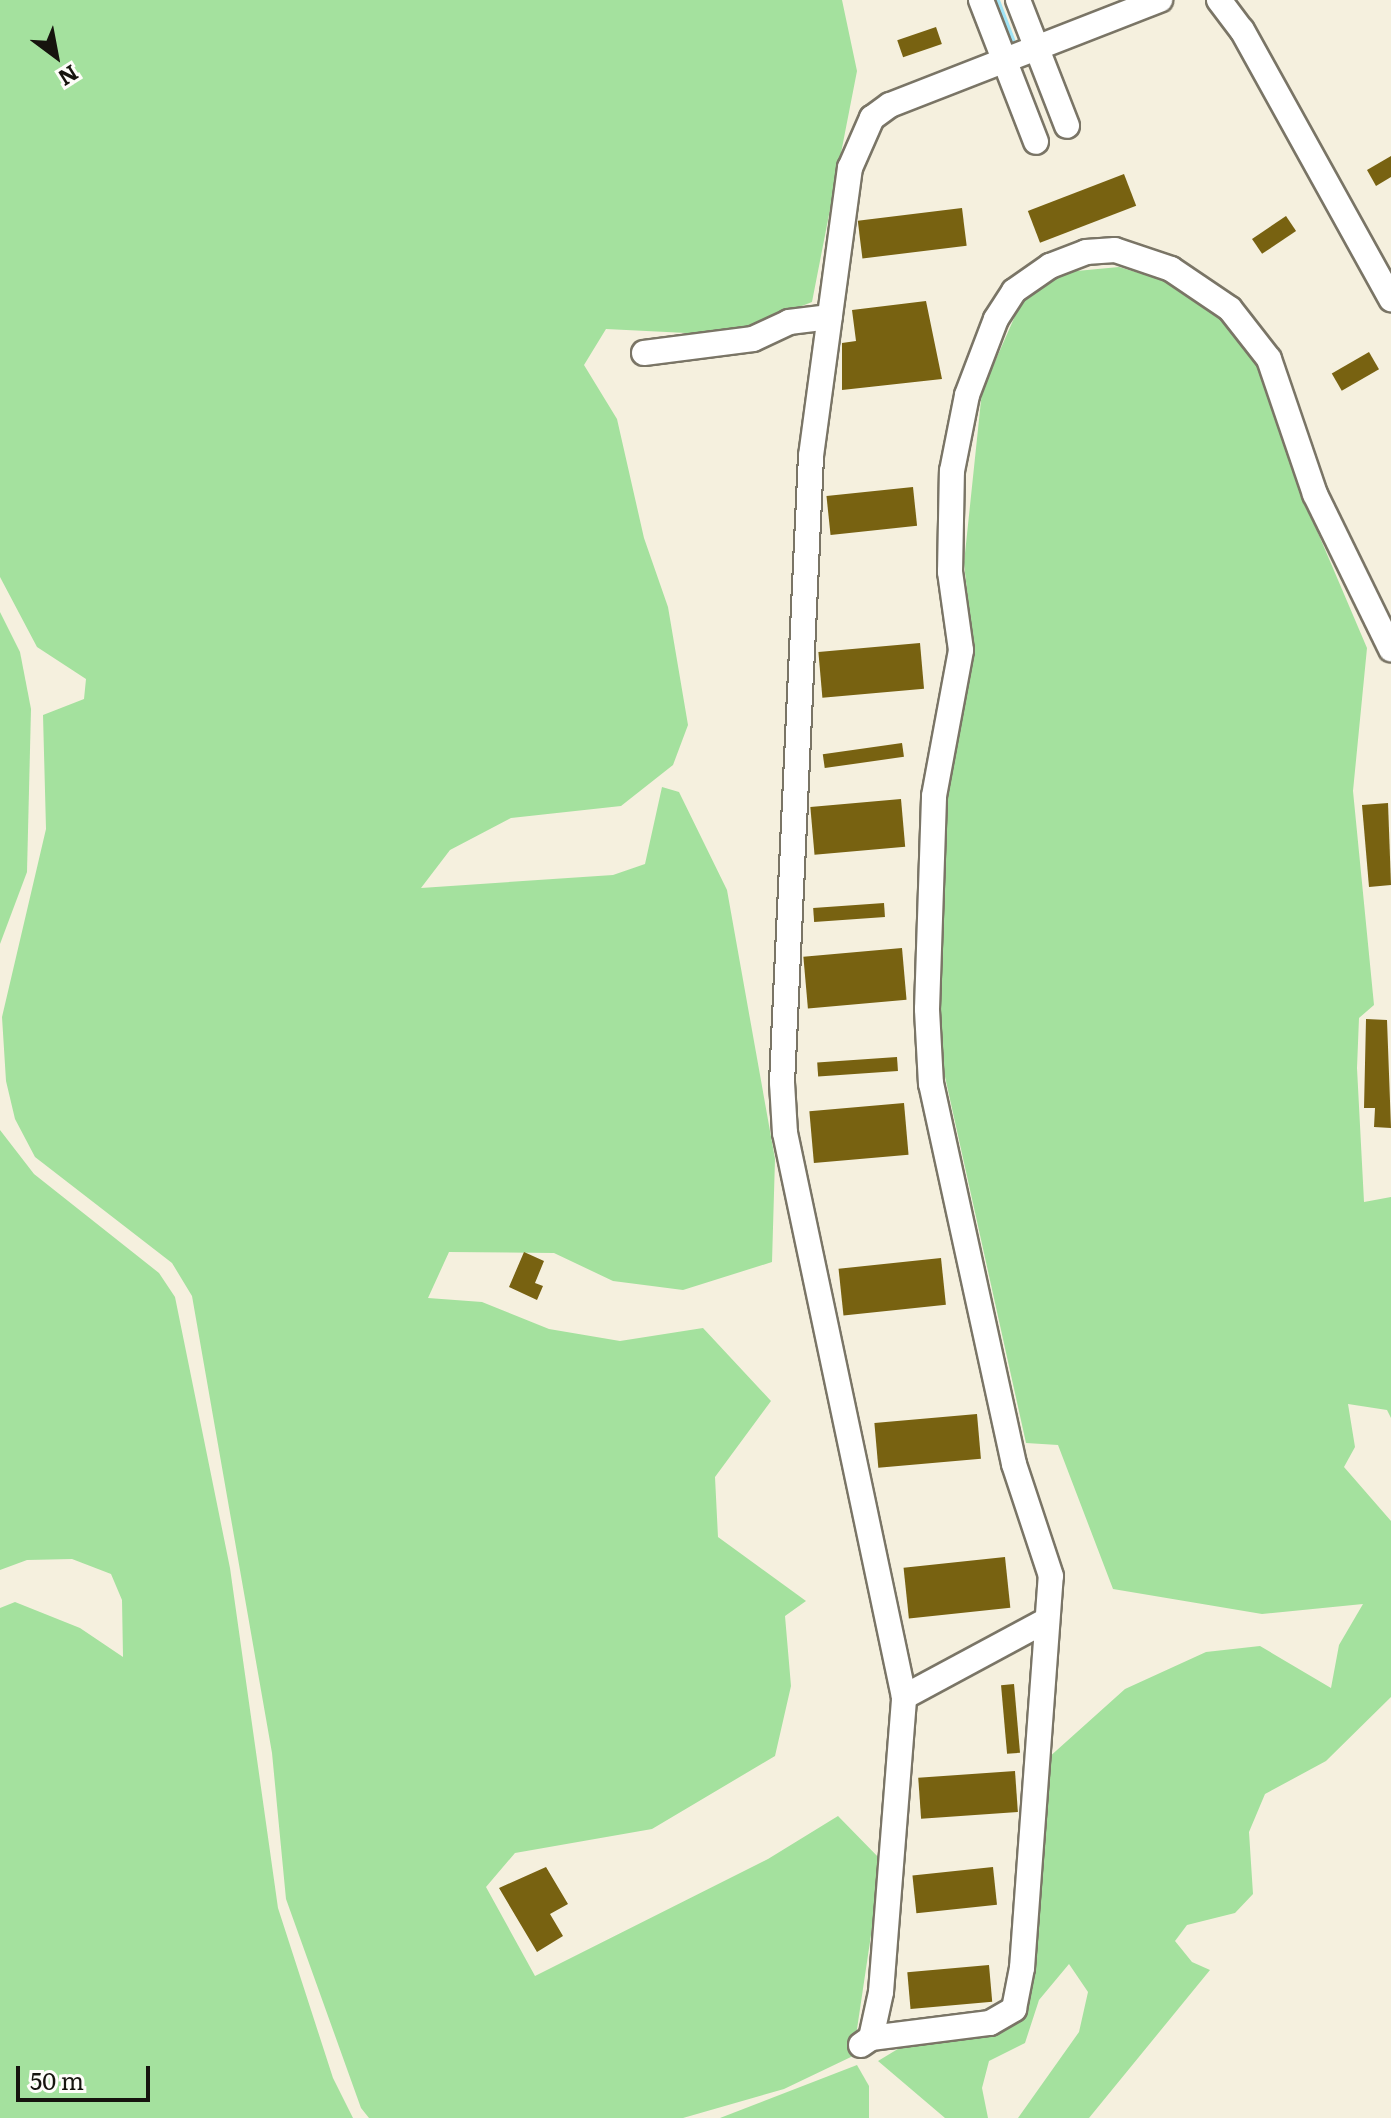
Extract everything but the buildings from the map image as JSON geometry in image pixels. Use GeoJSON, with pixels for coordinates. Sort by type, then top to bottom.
{"type":"FeatureCollection","features":[{"type":"Feature","properties":{"kind":"street"},"geometry":{"type":"LineString","coordinates":[[981,0],[1036,142]]}},
{"type":"Feature","properties":{"kind":"street"},"geometry":{"type":"LineString","coordinates":[[1018,0],[1067,126]]}},
{"type":"Feature","properties":{"kind":"street"},"geometry":{"type":"LineString","coordinates":[[1160,0],[890,105],[872,118],[850,168],[811,456],[782,1083],[785,1133],[904,1697],[881,1992],[866,2041],[990,2023],[1014,2009],[1040,1760],[1051,1576],[1014,1464],[931,1084],[927,1009],[934,796],[961,650],[950,572],[952,471],[967,395],[996,319],[1014,291],[1050,266],[1086,252],[1115,250],[1171,269],[1230,309],[1269,359],[1315,494],[1391,649]]}},
{"type":"Feature","properties":{"kind":"street"},"geometry":{"type":"LineString","coordinates":[[1219,0],[1242,30],[1391,299]]}},
{"type":"Feature","properties":{"kind":"street"},"geometry":{"type":"LineString","coordinates":[[644,353],[753,339],[789,322],[830,317]]}},
{"type":"Feature","properties":{"kind":"street"},"geometry":{"type":"LineString","coordinates":[[904,1697],[1047,1620]]}},
{"type":"Feature","properties":{"kind":"green space"},"geometry":{"type":"Polygon","coordinates":[[[0,0],[842,0],[857,71],[812,302],[727,335],[606,329],[584,365],[617,419],[644,538],[668,607],[688,725],[673,765],[621,806],[511,818],[450,850],[421,888],[613,875],[645,864],[662,787],[679,792],[727,890],[775,1159],[772,1262],[683,1290],[613,1281],[554,1253],[449,1252],[428,1298],[482,1302],[549,1329],[620,1341],[703,1328],[771,1401],[715,1477],[718,1537],[806,1601],[785,1616],[791,1686],[775,1756],[652,1829],[515,1853],[486,1887],[535,1976],[768,1859],[838,1816],[882,1861],[853,2056],[784,2089],[683,2118],[369,2118],[361,2108],[286,1899],[272,1753],[192,1296],[172,1263],[35,1157],[15,1119],[6,1081],[2,1017],[46,829],[43,715],[84,699],[86,679],[37,647],[0,577],[0,0]]]}},
{"type":"Feature","properties":{"kind":"green space"},"geometry":{"type":"Polygon","coordinates":[[[1119,267],[1173,283],[1210,307],[1258,363],[1295,479],[1367,648],[1353,791],[1374,1005],[1359,1018],[1357,1068],[1364,1202],[1391,1197],[1391,1418],[1387,1410],[1348,1404],[1355,1447],[1344,1467],[1391,1521],[1391,1697],[1326,1761],[1265,1794],[1249,1832],[1253,1894],[1235,1913],[1187,1925],[1175,1941],[1192,1962],[1210,1970],[1089,2118],[1018,2118],[1079,2032],[1088,1992],[1069,1964],[1039,2000],[1025,2043],[989,2061],[982,2088],[988,2118],[945,2118],[878,2061],[916,2038],[1002,2032],[1022,2017],[1047,1759],[1125,1689],[1206,1652],[1260,1646],[1331,1688],[1339,1645],[1363,1604],[1262,1614],[1113,1589],[1058,1445],[1026,1443],[934,1027],[945,772],[974,655],[964,563],[982,391],[1023,298],[1066,272],[1119,267]]]}},
{"type":"Feature","properties":{"kind":"green space"},"geometry":{"type":"Polygon","coordinates":[[[0,612],[20,652],[31,709],[27,872],[0,944],[0,612]]]}},
{"type":"Feature","properties":{"kind":"green space"},"geometry":{"type":"Polygon","coordinates":[[[0,1130],[34,1174],[159,1273],[175,1297],[230,1568],[278,1908],[333,2078],[353,2118],[0,2118],[0,1608],[15,1602],[80,1628],[123,1657],[122,1600],[111,1574],[72,1559],[27,1560],[0,1570],[0,1130]]]}},
{"type":"Feature","properties":{"kind":"green space"},"geometry":{"type":"Polygon","coordinates":[[[857,2065],[869,2086],[869,2118],[720,2118],[857,2065]]]}},
{"type":"Feature","properties":{"kind":"waterway"},"geometry":{"type":"LineString","coordinates":[[997,0],[1012,39]]}}]}
